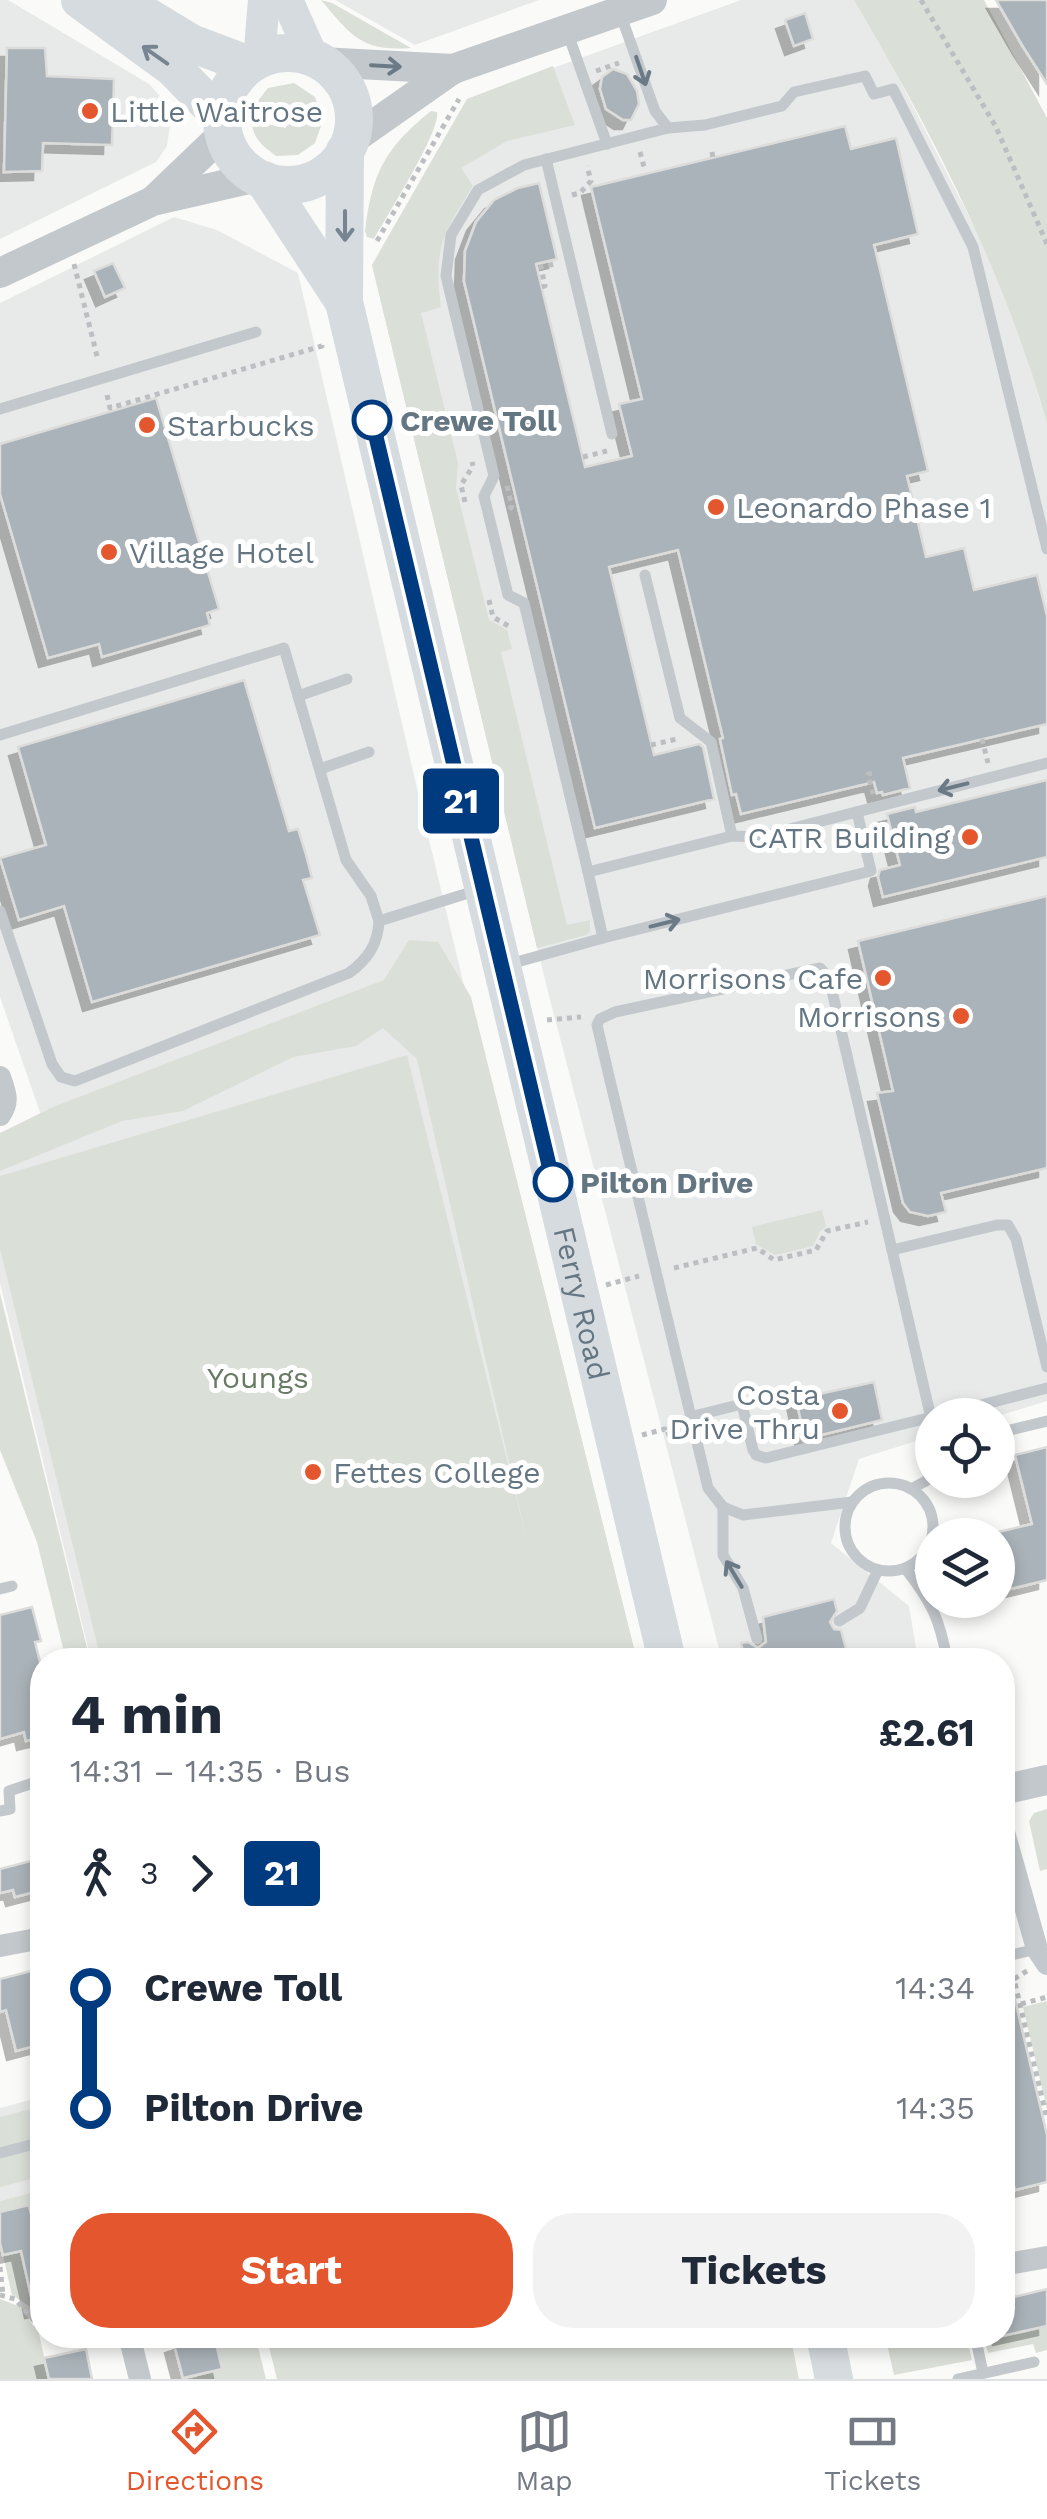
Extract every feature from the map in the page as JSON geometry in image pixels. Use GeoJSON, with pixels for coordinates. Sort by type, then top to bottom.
{"type":"FeatureCollection","features":[{"type":"Feature","properties":{"kind":"main road"},"geometry":{"type":"LineString","coordinates":[[80,0],[173,68],[223,126],[235,158],[260,179],[295,184],[324,174],[347,146],[353,112],[333,71],[317,60],[286,53],[254,63],[229,89],[223,126]]}},
{"type":"Feature","properties":{"kind":"main road"},"geometry":{"type":"LineString","coordinates":[[120,0],[192,43],[254,63]]}},
{"type":"Feature","properties":{"kind":"main road"},"geometry":{"type":"LineString","coordinates":[[254,63],[264,0]]}},
{"type":"Feature","properties":{"kind":"main road"},"geometry":{"type":"LineString","coordinates":[[286,0],[317,60]]}},
{"type":"Feature","properties":{"kind":"main road","name":"Ferry Road"},"geometry":{"type":"LineString","coordinates":[[331,314],[347,146]]}},
{"type":"Feature","properties":{"kind":"main road","name":"Ferry Road"},"geometry":{"type":"LineString","coordinates":[[260,179],[331,314],[482,888],[664,1648]]}},
{"type":"Feature","properties":{"kind":"main road"},"geometry":{"type":"LineString","coordinates":[[828,2348],[834,2379]]}},
{"type":"Feature","properties":{"kind":"street"},"geometry":{"type":"LineString","coordinates":[[347,146],[456,83],[566,30],[618,6],[652,0]]}},
{"type":"Feature","properties":{"kind":"street"},"geometry":{"type":"LineString","coordinates":[[317,60],[456,83]]}},
{"type":"Feature","properties":{"kind":"street"},"geometry":{"type":"LineString","coordinates":[[153,202],[223,126]]}},
{"type":"Feature","properties":{"kind":"street"},"geometry":{"type":"LineString","coordinates":[[0,273],[153,202],[260,179]]}},
{"type":"Feature","properties":{"kind":"street"},"geometry":{"type":"LineString","coordinates":[[0,1077],[3,1110]]}},
{"type":"Feature","properties":{"kind":"street"},"geometry":{"type":"LineString","coordinates":[[1015,1787],[1047,1780]]}},
{"type":"Feature","properties":{"kind":"street"},"geometry":{"type":"LineString","coordinates":[[1015,1868],[1042,1958]]}},
{"type":"Feature","properties":{"kind":"street"},"geometry":{"type":"LineString","coordinates":[[0,1946],[30,1940]]}},
{"type":"Feature","properties":{"kind":"street"},"geometry":{"type":"LineString","coordinates":[[1015,2263],[1047,2257]]}},
{"type":"Feature","properties":{"kind":"street"},"geometry":{"type":"LineString","coordinates":[[132,2348],[140,2379]]}},
{"type":"Feature","properties":{"kind":"lane"},"geometry":{"type":"LineString","coordinates":[[618,6],[655,112],[668,128]]}},
{"type":"Feature","properties":{"kind":"lane"},"geometry":{"type":"LineString","coordinates":[[566,30],[607,144]]}},
{"type":"Feature","properties":{"kind":"lane"},"geometry":{"type":"LineString","coordinates":[[603,938],[524,604],[508,594],[484,496],[494,476],[446,276],[451,236],[478,190],[524,165],[668,128],[704,125],[782,106],[794,92],[865,76],[874,94],[893,90],[973,247],[1047,549]]}},
{"type":"Feature","properties":{"kind":"lane"},"geometry":{"type":"LineString","coordinates":[[546,159],[612,434]]}},
{"type":"Feature","properties":{"kind":"lane"},"geometry":{"type":"LineString","coordinates":[[0,409],[256,332]]}},
{"type":"Feature","properties":{"kind":"lane"},"geometry":{"type":"LineString","coordinates":[[645,575],[680,718],[711,742],[732,836]]}},
{"type":"Feature","properties":{"kind":"lane"},"geometry":{"type":"LineString","coordinates":[[0,735],[284,648],[346,860],[371,896],[379,921],[372,952],[350,973],[75,1081],[61,1076],[52,1064],[0,911]]}},
{"type":"Feature","properties":{"kind":"lane"},"geometry":{"type":"LineString","coordinates":[[298,696],[348,679]]}},
{"type":"Feature","properties":{"kind":"lane"},"geometry":{"type":"LineString","coordinates":[[320,769],[369,752]]}},
{"type":"Feature","properties":{"kind":"lane"},"geometry":{"type":"LineString","coordinates":[[588,872],[732,836],[759,837],[1047,763]]}},
{"type":"Feature","properties":{"kind":"lane"},"geometry":{"type":"LineString","coordinates":[[501,966],[871,871],[857,812]]}},
{"type":"Feature","properties":{"kind":"lane"},"geometry":{"type":"LineString","coordinates":[[379,921],[482,888]]}},
{"type":"Feature","properties":{"kind":"lane"},"geometry":{"type":"LineString","coordinates":[[756,1639],[743,1588],[724,1555],[722,1507],[708,1488],[691,1420],[597,1025],[605,1016],[796,970],[820,968],[829,978],[927,1398]]}},
{"type":"Feature","properties":{"kind":"lane"},"geometry":{"type":"LineString","coordinates":[[892,1250],[1008,1225],[1016,1240],[1047,1367]]}},
{"type":"Feature","properties":{"kind":"lane"},"geometry":{"type":"LineString","coordinates":[[1008,1398],[1047,1388]]}},
{"type":"Feature","properties":{"kind":"lane"},"geometry":{"type":"LineString","coordinates":[[691,1420],[742,1404],[753,1450],[762,1458],[915,1422]]}},
{"type":"Feature","properties":{"kind":"lane"},"geometry":{"type":"LineString","coordinates":[[1015,1428],[1047,1421]]}},
{"type":"Feature","properties":{"kind":"lane"},"geometry":{"type":"LineString","coordinates":[[896,1483],[912,1489],[930,1510],[933,1524],[927,1550],[906,1568],[878,1570],[866,1565],[848,1544],[846,1518],[852,1502],[864,1490],[879,1484],[896,1483]]}},
{"type":"Feature","properties":{"kind":"lane"},"geometry":{"type":"LineString","coordinates":[[722,1507],[756,1516],[852,1502]]}},
{"type":"Feature","properties":{"kind":"lane"},"geometry":{"type":"LineString","coordinates":[[906,1568],[934,1608],[945,1648]]}},
{"type":"Feature","properties":{"kind":"lane"},"geometry":{"type":"LineString","coordinates":[[839,1622],[860,1608],[878,1570]]}},
{"type":"Feature","properties":{"kind":"lane"},"geometry":{"type":"LineString","coordinates":[[0,1811],[10,1808],[8,1791],[30,1784]]}},
{"type":"Feature","properties":{"kind":"lane"},"geometry":{"type":"LineString","coordinates":[[1015,1957],[1042,1958]]}},
{"type":"Feature","properties":{"kind":"lane"},"geometry":{"type":"LineString","coordinates":[[0,2154],[30,2145]]}},
{"type":"Feature","properties":{"kind":"lane"},"geometry":{"type":"LineString","coordinates":[[978,2348],[983,2373]]}},
{"type":"Feature","properties":{"kind":"lane"},"geometry":{"type":"LineString","coordinates":[[958,2379],[1034,2362]]}},
{"type":"Feature","properties":{"kind":"path"},"geometry":{"type":"LineString","coordinates":[[921,0],[996,128],[1047,244]]}},
{"type":"Feature","properties":{"kind":"path"},"geometry":{"type":"LineString","coordinates":[[582,76],[636,57]]}},
{"type":"Feature","properties":{"kind":"path"},"geometry":{"type":"LineString","coordinates":[[373,248],[456,83]]}},
{"type":"Feature","properties":{"kind":"path"},"geometry":{"type":"LineString","coordinates":[[555,199],[580,192],[590,181],[583,150]]}},
{"type":"Feature","properties":{"kind":"path"},"geometry":{"type":"LineString","coordinates":[[86,256],[73,262],[110,408],[322,346],[331,314]]}},
{"type":"Feature","properties":{"kind":"path"},"geometry":{"type":"LineString","coordinates":[[503,469],[512,506],[505,516]]}},
{"type":"Feature","properties":{"kind":"path"},"geometry":{"type":"LineString","coordinates":[[502,498],[512,506]]}},
{"type":"Feature","properties":{"kind":"path"},"geometry":{"type":"LineString","coordinates":[[982,739],[989,768]]}},
{"type":"Feature","properties":{"kind":"path"},"geometry":{"type":"LineString","coordinates":[[872,773],[868,774],[874,796]]}},
{"type":"Feature","properties":{"kind":"path"},"geometry":{"type":"LineString","coordinates":[[514,1022],[605,1016]]}},
{"type":"Feature","properties":{"kind":"path"},"geometry":{"type":"LineString","coordinates":[[579,1292],[757,1248],[774,1260],[816,1250],[827,1232],[885,1218]]}},
{"type":"Feature","properties":{"kind":"path"},"geometry":{"type":"LineString","coordinates":[[615,1442],[665,1429],[666,1434],[675,1432],[674,1427],[691,1420]]}},
{"type":"Feature","properties":{"kind":"path"},"geometry":{"type":"LineString","coordinates":[[1015,1978],[1042,1958]]}},
{"type":"Feature","properties":{"kind":"path"},"geometry":{"type":"LineString","coordinates":[[1015,1983],[1047,2118]]}},
{"type":"Feature","properties":{"kind":"path"},"geometry":{"type":"LineString","coordinates":[[1020,2004],[1047,1998]]}},
{"type":"Feature","properties":{"kind":"path"},"geometry":{"type":"LineString","coordinates":[[0,2268],[2,2295],[30,2314]]}},
{"type":"Feature","properties":{"kind":"shaded area"},"geometry":{"type":"Polygon","coordinates":[[[0,0],[8,0],[149,84],[165,102],[170,125],[167,146],[156,162],[0,239],[0,0]]]}},
{"type":"Feature","properties":{"kind":"shaded area"},"geometry":{"type":"Polygon","coordinates":[[[335,0],[539,0],[415,45],[335,0]]]}},
{"type":"Feature","properties":{"kind":"shaded area"},"geometry":{"type":"Polygon","coordinates":[[[741,0],[854,0],[892,65],[981,240],[1015,319],[1047,424],[1047,1401],[1015,1411],[1015,1398],[915,1398],[915,1441],[859,1459],[831,1543],[909,1606],[916,1648],[719,1648],[547,988],[372,265],[467,99],[741,0]]]}},
{"type":"Feature","properties":{"kind":"shaded area"},"geometry":{"type":"Polygon","coordinates":[[[174,217],[217,230],[298,273],[623,1648],[88,1648],[0,1283],[0,1134],[42,1118],[0,997],[0,303],[174,217]]]}},
{"type":"Feature","properties":{"kind":"shaded area"},"geometry":{"type":"Polygon","coordinates":[[[30,2100],[30,2193],[0,2201],[0,2108],[30,2100]]]}},
{"type":"Feature","properties":{"kind":"green space"},"geometry":{"type":"Polygon","coordinates":[[[321,0],[411,48],[380,47],[358,39],[321,0]]]}},
{"type":"Feature","properties":{"kind":"green space"},"geometry":{"type":"Polygon","coordinates":[[[854,0],[984,0],[1047,118],[1047,424],[1010,313],[964,206],[912,102],[854,0]]]}},
{"type":"Feature","properties":{"kind":"green space"},"geometry":{"type":"Polygon","coordinates":[[[553,66],[575,125],[507,141],[461,168],[473,186],[443,242],[438,270],[441,307],[421,313],[458,463],[456,488],[489,620],[507,630],[512,649],[501,652],[567,925],[590,920],[590,932],[586,935],[537,948],[372,265],[467,99],[553,66]]]}},
{"type":"Feature","properties":{"kind":"green space"},"geometry":{"type":"Polygon","coordinates":[[[294,83],[315,97],[323,120],[315,143],[298,155],[276,156],[256,137],[252,121],[286,128],[287,112],[254,106],[268,88],[294,83]]]}},
{"type":"Feature","properties":{"kind":"green space"},"geometry":{"type":"Polygon","coordinates":[[[431,111],[437,112],[436,122],[422,155],[374,239],[367,237],[372,193],[383,163],[402,137],[431,111]]]}},
{"type":"Feature","properties":{"kind":"green space","name":"Youngs"},"geometry":{"type":"Polygon","coordinates":[[[409,940],[438,942],[471,997],[634,1648],[98,1648],[0,1249],[0,1176],[407,1055],[527,1541],[417,1059],[383,1028],[356,1046],[293,1057],[183,1111],[122,1121],[0,1171],[0,1133],[53,1107],[384,980],[409,940]]]}},
{"type":"Feature","properties":{"kind":"green space"},"geometry":{"type":"Polygon","coordinates":[[[822,1210],[826,1227],[813,1246],[775,1255],[756,1244],[752,1227],[822,1210]]]}},
{"type":"Feature","properties":{"kind":"green space"},"geometry":{"type":"Polygon","coordinates":[[[0,1293],[87,1648],[63,1648],[37,1542],[0,1450],[0,1293]]]}},
{"type":"Feature","properties":{"kind":"green space"},"geometry":{"type":"Polygon","coordinates":[[[1047,1809],[1047,1869],[1040,1871],[1029,1821],[1034,1813],[1047,1809]]]}},
{"type":"Feature","properties":{"kind":"green space"},"geometry":{"type":"Polygon","coordinates":[[[1047,2001],[1047,2109],[1023,2007],[1047,2001]]]}},
{"type":"Feature","properties":{"kind":"green space"},"geometry":{"type":"Polygon","coordinates":[[[30,2109],[30,2179],[0,2187],[0,2117],[30,2109]]]}},
{"type":"Feature","properties":{"kind":"green space"},"geometry":{"type":"Polygon","coordinates":[[[30,2193],[30,2211],[29,2206],[0,2212],[0,2201],[30,2193]]]}},
{"type":"Feature","properties":{"kind":"green space"},"geometry":{"type":"Polygon","coordinates":[[[30,2249],[30,2308],[12,2295],[3,2255],[30,2249]]]}},
{"type":"Feature","properties":{"kind":"green space"},"geometry":{"type":"Polygon","coordinates":[[[0,2299],[21,2307],[30,2321],[30,2348],[42,2348],[49,2379],[0,2379],[0,2299]]]}},
{"type":"Feature","properties":{"kind":"green space"},"geometry":{"type":"Polygon","coordinates":[[[1027,2326],[1028,2331],[1047,2326],[1047,2350],[1036,2353],[1033,2344],[1015,2348],[1015,2333],[1027,2326]]]}},
{"type":"Feature","properties":{"kind":"green space"},"geometry":{"type":"Polygon","coordinates":[[[217,2348],[258,2348],[266,2379],[191,2379],[222,2368],[217,2348]]]}},
{"type":"Feature","properties":{"kind":"green space"},"geometry":{"type":"Polygon","coordinates":[[[269,2348],[793,2348],[799,2379],[277,2379],[269,2348]]]}},
{"type":"Feature","properties":{"kind":"green space"},"geometry":{"type":"Polygon","coordinates":[[[888,2348],[969,2348],[972,2360],[894,2375],[888,2348]]]}},
{"type":"Feature","properties":{"kind":"green space"},"geometry":{"type":"Polygon","coordinates":[[[987,2348],[1013,2348],[988,2353],[987,2348]]]}},
{"type":"Feature","properties":{"kind":"building"},"geometry":{"type":"Polygon","coordinates":[[[996,0],[1047,0],[1047,84],[1022,45],[996,0]]]}},
{"type":"Feature","properties":{"kind":"building"},"geometry":{"type":"Polygon","coordinates":[[[805,13],[813,39],[794,46],[785,20],[805,13]]]}},
{"type":"Feature","properties":{"kind":"building"},"geometry":{"type":"Polygon","coordinates":[[[7,48],[45,48],[47,76],[114,79],[112,145],[43,143],[42,171],[4,172],[7,48]]]}},
{"type":"Feature","properties":{"kind":"building"},"geometry":{"type":"Polygon","coordinates":[[[613,69],[627,74],[637,91],[639,104],[631,120],[623,120],[606,109],[600,89],[602,77],[613,69]]]}},
{"type":"Feature","properties":{"kind":"building","name":"Leonardo Phase 1"},"geometry":{"type":"Polygon","coordinates":[[[845,126],[851,149],[896,138],[918,234],[874,245],[928,471],[907,476],[926,557],[964,548],[974,590],[1037,575],[1047,616],[1047,724],[903,758],[910,788],[883,795],[877,793],[874,782],[741,814],[736,794],[732,795],[720,739],[723,738],[678,550],[609,567],[654,755],[699,744],[703,747],[714,799],[595,828],[464,281],[465,251],[476,222],[494,200],[539,183],[557,259],[536,264],[585,467],[632,456],[619,404],[642,399],[591,187],[845,126]]]}},
{"type":"Feature","properties":{"kind":"building"},"geometry":{"type":"Polygon","coordinates":[[[113,263],[125,288],[105,297],[94,271],[113,263]]]}},
{"type":"Feature","properties":{"kind":"building","name":"Village Hotel"},"geometry":{"type":"Polygon","coordinates":[[[156,398],[219,609],[207,613],[210,625],[102,657],[99,644],[48,658],[0,494],[0,444],[156,398]]]}},
{"type":"Feature","properties":{"kind":"building"},"geometry":{"type":"Polygon","coordinates":[[[244,680],[289,831],[298,829],[306,855],[312,878],[303,880],[320,935],[92,1002],[64,906],[19,920],[0,858],[46,845],[18,747],[244,680]]]}},
{"type":"Feature","properties":{"kind":"building","name":"CATR Building"},"geometry":{"type":"Polygon","coordinates":[[[1047,780],[1047,857],[883,897],[880,870],[900,865],[887,814],[915,807],[916,812],[1047,780]]]}},
{"type":"Feature","properties":{"kind":"building","name":"Morrisons"},"geometry":{"type":"Polygon","coordinates":[[[1047,896],[1047,1168],[941,1193],[946,1212],[928,1216],[910,1212],[903,1203],[877,1093],[893,1091],[858,941],[1047,896]]]}},
{"type":"Feature","properties":{"kind":"building","name":"Costa Drive Thru"},"geometry":{"type":"Polygon","coordinates":[[[874,1382],[882,1420],[805,1439],[796,1399],[874,1382]]]}},
{"type":"Feature","properties":{"kind":"building"},"geometry":{"type":"Polygon","coordinates":[[[1047,1447],[1047,1580],[1015,1588],[1015,1528],[1032,1524],[1015,1455],[1047,1447]]]}},
{"type":"Feature","properties":{"kind":"building"},"geometry":{"type":"Polygon","coordinates":[[[834,1599],[837,1611],[830,1622],[834,1629],[841,1630],[846,1648],[758,1648],[766,1642],[763,1617],[834,1599]]]}},
{"type":"Feature","properties":{"kind":"building"},"geometry":{"type":"Polygon","coordinates":[[[32,1607],[41,1641],[35,1642],[36,1648],[30,1648],[30,1740],[26,1741],[24,1732],[0,1739],[0,1615],[32,1607]]]}},
{"type":"Feature","properties":{"kind":"building"},"geometry":{"type":"Polygon","coordinates":[[[741,1643],[758,1648],[742,1648],[741,1643]]]}},
{"type":"Feature","properties":{"kind":"building"},"geometry":{"type":"Polygon","coordinates":[[[30,1861],[30,1893],[15,1897],[13,1890],[0,1893],[0,1869],[30,1861]]]}},
{"type":"Feature","properties":{"kind":"building"},"geometry":{"type":"Polygon","coordinates":[[[30,1971],[30,2047],[16,2051],[6,2010],[0,2012],[0,1979],[30,1971]]]}},
{"type":"Feature","properties":{"kind":"building"},"geometry":{"type":"Polygon","coordinates":[[[1015,2000],[1047,2135],[1047,2182],[1015,2190],[1015,2000]]]}},
{"type":"Feature","properties":{"kind":"building"},"geometry":{"type":"Polygon","coordinates":[[[29,2205],[30,2291],[21,2251],[3,2255],[0,2212],[29,2205]]]}},
{"type":"Feature","properties":{"kind":"building"},"geometry":{"type":"Polygon","coordinates":[[[1047,2289],[1047,2326],[1015,2333],[1015,2297],[1047,2289]]]}},
{"type":"Feature","properties":{"kind":"building"},"geometry":{"type":"Polygon","coordinates":[[[175,2348],[217,2348],[222,2369],[183,2378],[175,2348]]]}},
{"type":"Feature","properties":{"kind":"building"},"geometry":{"type":"Polygon","coordinates":[[[86,2349],[92,2379],[49,2379],[44,2358],[86,2349]]]}},
{"type":"Feature","properties":{"kind":"bus line","name":"21"},"geometry":{"type":"LineString","coordinates":[[372,420],[553,1182]]}},
{"type":"Feature","properties":{"kind":"place","name":"Little Waitrose"},"geometry":{"type":"Point","coordinates":[90,111]}},
{"type":"Feature","properties":{"kind":"place","name":"Crewe Toll"},"geometry":{"type":"Point","coordinates":[372,420]}},
{"type":"Feature","properties":{"kind":"place","name":"Starbucks"},"geometry":{"type":"Point","coordinates":[147,425]}},
{"type":"Feature","properties":{"kind":"place","name":"Leonardo Phase 1"},"geometry":{"type":"Point","coordinates":[716,507]}},
{"type":"Feature","properties":{"kind":"place","name":"Village Hotel"},"geometry":{"type":"Point","coordinates":[109,552]}},
{"type":"Feature","properties":{"kind":"place","name":"CATR Building"},"geometry":{"type":"Point","coordinates":[970,837]}},
{"type":"Feature","properties":{"kind":"place","name":"Morrisons Cafe"},"geometry":{"type":"Point","coordinates":[883,978]}},
{"type":"Feature","properties":{"kind":"place","name":"Morrisons"},"geometry":{"type":"Point","coordinates":[961,1016]}},
{"type":"Feature","properties":{"kind":"place","name":"Pilton Drive"},"geometry":{"type":"Point","coordinates":[553,1182]}},
{"type":"Feature","properties":{"kind":"place","name":"Costa Drive Thru"},"geometry":{"type":"Point","coordinates":[840,1411]}},
{"type":"Feature","properties":{"kind":"place","name":"Fettes College"},"geometry":{"type":"Point","coordinates":[313,1472]}}]}
